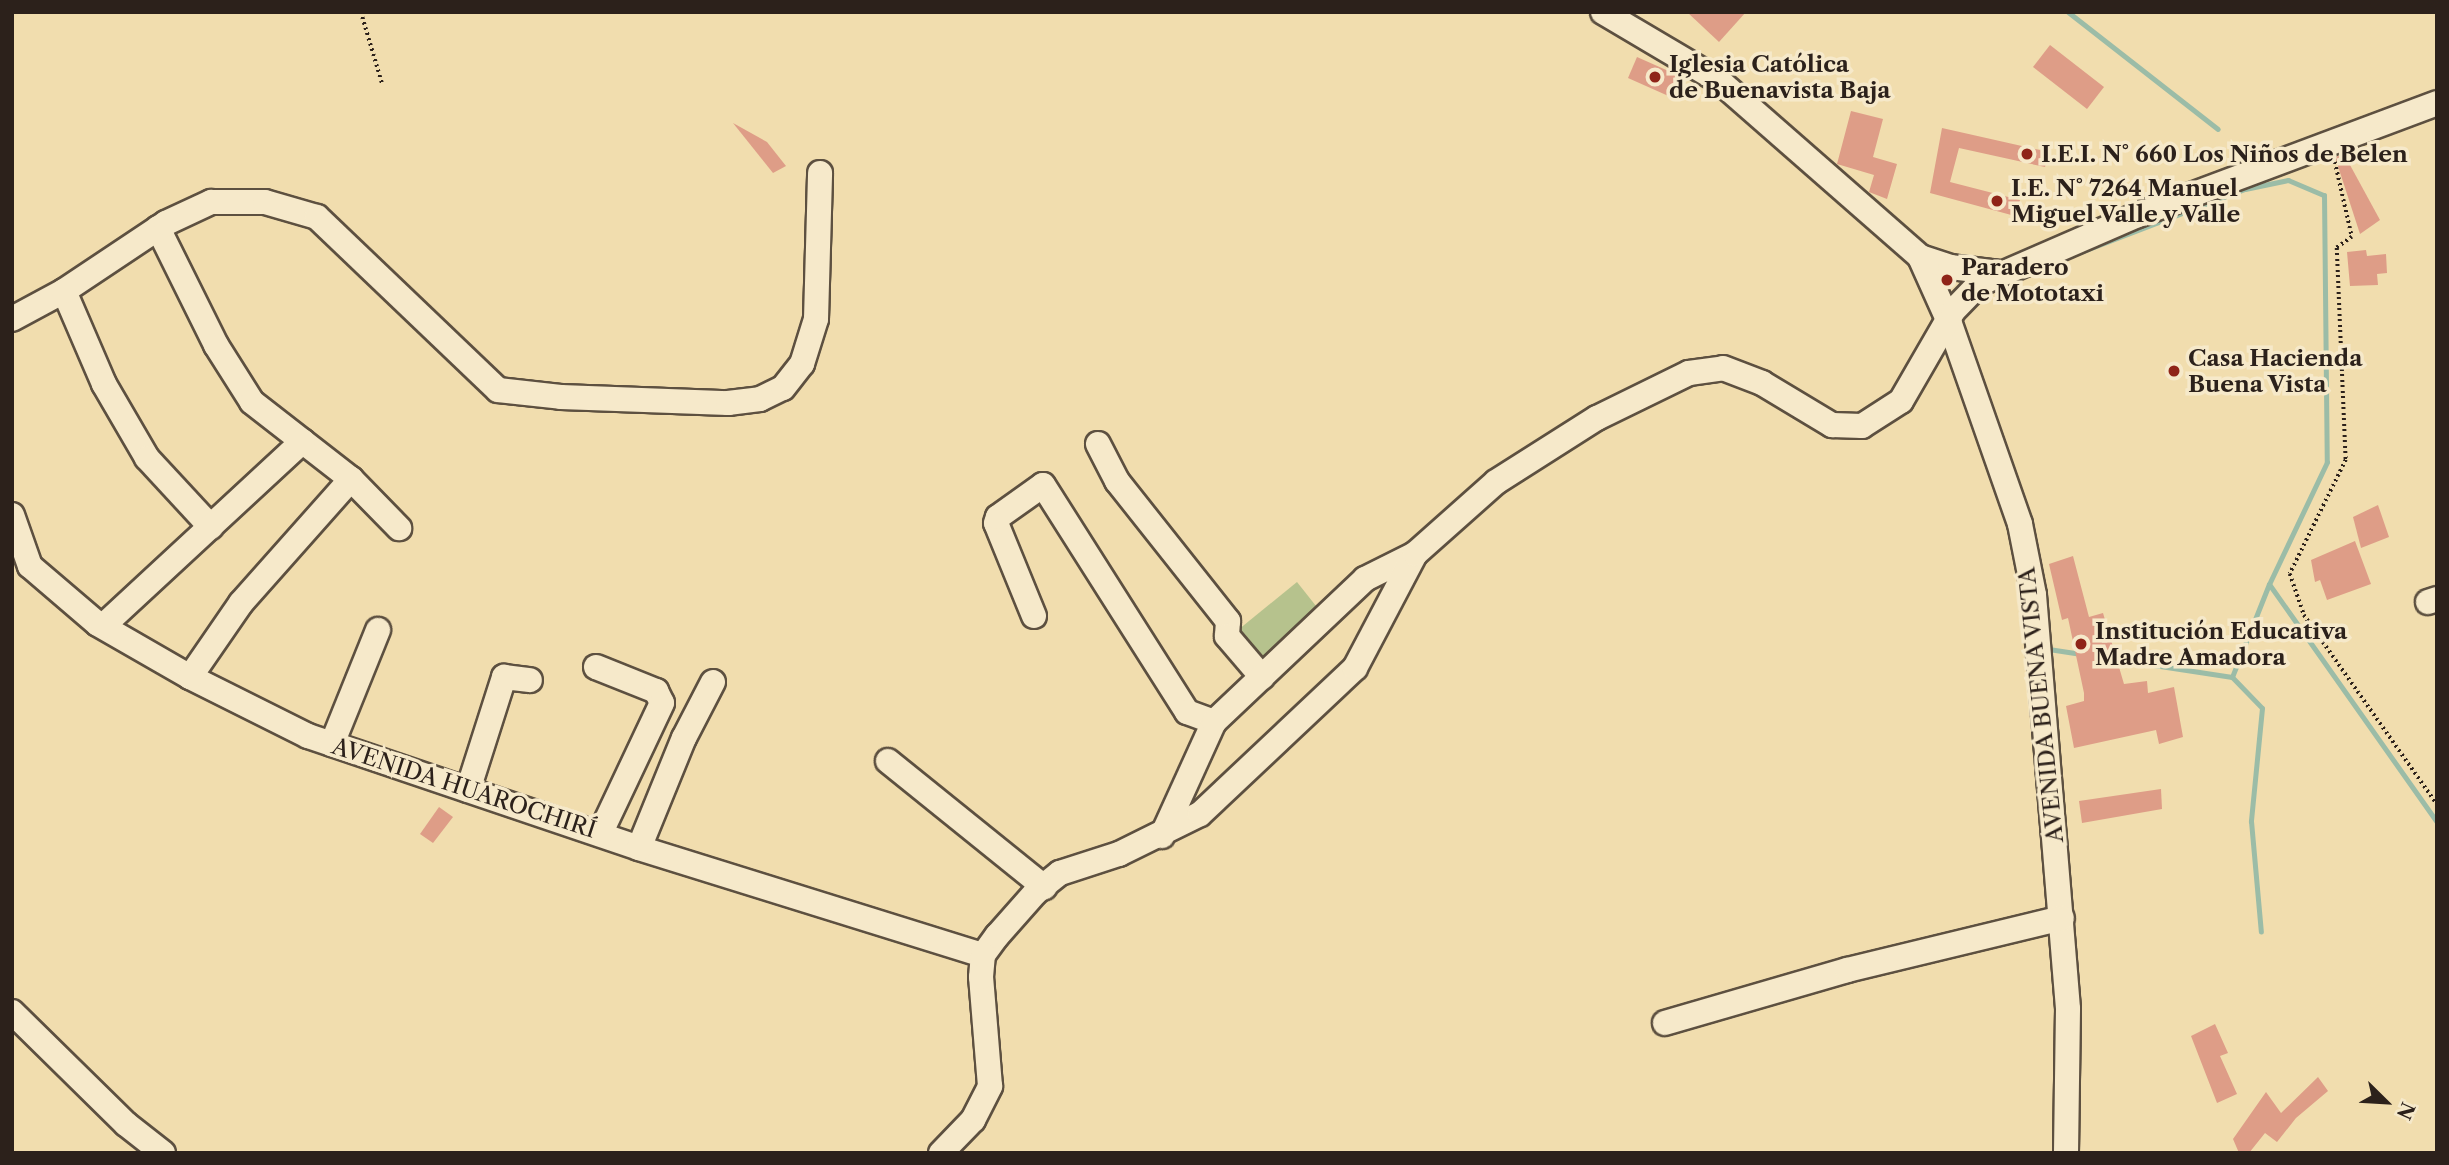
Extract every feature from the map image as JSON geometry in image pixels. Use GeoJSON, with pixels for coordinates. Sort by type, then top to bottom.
{"type":"FeatureCollection","features":[{"type":"Feature","properties":{"kind":"street","name":"AVENIDA BUENA VISTA"},"geometry":{"type":"LineString","coordinates":[[1603,12],[1718,80],[1920,257],[1950,324],[2020,524],[2034,595],[2068,1009],[2066,1153]]}},
{"type":"Feature","properties":{"kind":"street"},"geometry":{"type":"LineString","coordinates":[[1162,836],[1214,722],[1364,579],[1415,554],[1496,482],[1597,418],[1689,373],[1723,368],[1762,383],[1832,425],[1862,426],[1901,401],[1969,292],[2000,273],[2437,103]]}},
{"type":"Feature","properties":{"kind":"street"},"geometry":{"type":"LineString","coordinates":[[12,319],[64,292],[158,228],[211,202],[265,202],[317,217],[340,236],[498,390],[561,397],[728,403],[760,399],[783,388],[802,364],[816,319],[820,173]]}},
{"type":"Feature","properties":{"kind":"street"},"geometry":{"type":"LineString","coordinates":[[158,228],[216,345],[252,402],[351,479],[399,528]]}},
{"type":"Feature","properties":{"kind":"street"},"geometry":{"type":"LineString","coordinates":[[1920,257],[1950,267],[2000,273]]}},
{"type":"Feature","properties":{"kind":"street"},"geometry":{"type":"LineString","coordinates":[[64,292],[104,384],[147,458],[211,527]]}},
{"type":"Feature","properties":{"kind":"street"},"geometry":{"type":"LineString","coordinates":[[103,626],[303,441]]}},
{"type":"Feature","properties":{"kind":"street"},"geometry":{"type":"LineString","coordinates":[[1098,444],[1117,481],[1228,621],[1227,636],[1262,677]]}},
{"type":"Feature","properties":{"kind":"street"},"geometry":{"type":"LineString","coordinates":[[190,677],[241,603],[351,479]]}},
{"type":"Feature","properties":{"kind":"street"},"geometry":{"type":"LineString","coordinates":[[1034,617],[996,523],[998,517],[1043,485],[1187,712],[1214,722]]}},
{"type":"Feature","properties":{"kind":"street","name":"AVENIDA HUAROCHIRÍ"},"geometry":{"type":"LineString","coordinates":[[12,515],[30,566],[103,626],[190,677],[332,744],[639,848],[983,956]]}},
{"type":"Feature","properties":{"kind":"street"},"geometry":{"type":"LineString","coordinates":[[941,1153],[973,1120],[990,1086],[983,956],[1044,887],[1060,873],[1162,836],[1200,814],[1355,668],[1415,554]]}},
{"type":"Feature","properties":{"kind":"street"},"geometry":{"type":"LineString","coordinates":[[332,744],[379,630]]}},
{"type":"Feature","properties":{"kind":"street"},"geometry":{"type":"LineString","coordinates":[[596,667],[656,691],[662,703],[600,834]]}},
{"type":"Feature","properties":{"kind":"street"},"geometry":{"type":"LineString","coordinates":[[468,790],[504,677],[530,680]]}},
{"type":"Feature","properties":{"kind":"street"},"geometry":{"type":"LineString","coordinates":[[639,848],[684,738],[713,682]]}},
{"type":"Feature","properties":{"kind":"street"},"geometry":{"type":"LineString","coordinates":[[888,761],[1044,887]]}},
{"type":"Feature","properties":{"kind":"street"},"geometry":{"type":"LineString","coordinates":[[1665,1023],[1847,971],[2062,918]]}},
{"type":"Feature","properties":{"kind":"street"},"geometry":{"type":"LineString","coordinates":[[12,1013],[126,1124],[163,1153]]}},
{"type":"Feature","properties":{"kind":"path"},"geometry":{"type":"LineString","coordinates":[[361,12],[382,83]]}},
{"type":"Feature","properties":{"kind":"path"},"geometry":{"type":"LineString","coordinates":[[2331,143],[2352,237],[2337,248],[2346,460],[2290,574],[2294,596],[2304,615],[2437,804]]}},
{"type":"Feature","properties":{"kind":"green space"},"geometry":{"type":"Polygon","coordinates":[[[1297,582],[1320,611],[1262,659],[1238,630],[1297,582]]]}},
{"type":"Feature","properties":{"kind":"building"},"geometry":{"type":"Polygon","coordinates":[[[1687,12],[1746,12],[1719,42],[1687,12]]]}},
{"type":"Feature","properties":{"kind":"building"},"geometry":{"type":"Polygon","coordinates":[[[2050,45],[2104,87],[2087,109],[2033,67],[2050,45]]]}},
{"type":"Feature","properties":{"kind":"building","name":"Iglesia Católica de Buenavista Baja"},"geometry":{"type":"Polygon","coordinates":[[[1637,57],[1682,77],[1673,98],[1628,78],[1637,57]]]}},
{"type":"Feature","properties":{"kind":"building"},"geometry":{"type":"Polygon","coordinates":[[[1851,111],[1883,119],[1873,157],[1897,164],[1887,199],[1869,192],[1874,175],[1837,164],[1851,111]]]}},
{"type":"Feature","properties":{"kind":"building"},"geometry":{"type":"Polygon","coordinates":[[[733,123],[767,142],[786,166],[773,173],[733,123]]]}},
{"type":"Feature","properties":{"kind":"building"},"geometry":{"type":"Polygon","coordinates":[[[1942,128],[2049,152],[2045,167],[1959,148],[1950,182],[2020,200],[2015,216],[1930,193],[1942,128]]]}},
{"type":"Feature","properties":{"kind":"building"},"geometry":{"type":"Polygon","coordinates":[[[2344,154],[2380,220],[2360,234],[2335,157],[2344,154]]]}},
{"type":"Feature","properties":{"kind":"building"},"geometry":{"type":"Polygon","coordinates":[[[2366,250],[2367,256],[2386,254],[2387,273],[2377,274],[2378,285],[2350,286],[2347,252],[2366,250]]]}},
{"type":"Feature","properties":{"kind":"building"},"geometry":{"type":"Polygon","coordinates":[[[2378,505],[2389,537],[2361,548],[2353,517],[2378,505]]]}},
{"type":"Feature","properties":{"kind":"building"},"geometry":{"type":"Polygon","coordinates":[[[2355,541],[2371,584],[2327,600],[2320,580],[2315,582],[2311,560],[2355,541]]]}},
{"type":"Feature","properties":{"kind":"building"},"geometry":{"type":"Polygon","coordinates":[[[2073,556],[2089,617],[2103,613],[2124,684],[2147,681],[2148,693],[2174,687],[2183,737],[2159,744],[2156,730],[2074,748],[2066,706],[2084,701],[2084,693],[2068,618],[2062,620],[2049,564],[2073,556]]]}},
{"type":"Feature","properties":{"kind":"building"},"geometry":{"type":"Polygon","coordinates":[[[2161,789],[2162,809],[2082,823],[2079,801],[2161,789]]]}},
{"type":"Feature","properties":{"kind":"building"},"geometry":{"type":"Polygon","coordinates":[[[439,807],[453,817],[433,843],[420,834],[439,807]]]}},
{"type":"Feature","properties":{"kind":"building"},"geometry":{"type":"Polygon","coordinates":[[[2215,1024],[2228,1053],[2220,1056],[2237,1094],[2217,1103],[2191,1036],[2215,1024]]]}},
{"type":"Feature","properties":{"kind":"building"},"geometry":{"type":"Polygon","coordinates":[[[2318,1077],[2328,1091],[2296,1118],[2277,1142],[2265,1133],[2249,1153],[2239,1153],[2233,1139],[2266,1092],[2281,1113],[2318,1077]]]}},
{"type":"Feature","properties":{"kind":"waterway"},"geometry":{"type":"LineString","coordinates":[[2068,12],[2218,129]]}},
{"type":"Feature","properties":{"kind":"waterway"},"geometry":{"type":"LineString","coordinates":[[2288,180],[2324,195],[2327,462],[2269,584],[2232,677],[2050,649],[2028,534],[1961,336],[1960,314],[1984,289],[2245,189],[2288,180]]}},
{"type":"Feature","properties":{"kind":"waterway"},"geometry":{"type":"LineString","coordinates":[[2269,584],[2437,822]]}},
{"type":"Feature","properties":{"kind":"waterway"},"geometry":{"type":"LineString","coordinates":[[2232,677],[2262,708],[2251,821],[2261,932]]}},
{"type":"Feature","properties":{"kind":"place","name":"Iglesia Católica de Buenavista Baja"},"geometry":{"type":"Point","coordinates":[1655,77]}},
{"type":"Feature","properties":{"kind":"place","name":"I.E.I. N° 660 Los Niños de Belen"},"geometry":{"type":"Point","coordinates":[2027,154]}},
{"type":"Feature","properties":{"kind":"place","name":"I.E. N° 7264 Manuel Miguel Valle y Valle"},"geometry":{"type":"Point","coordinates":[1997,201]}},
{"type":"Feature","properties":{"kind":"place","name":"Paradero de Mototaxi"},"geometry":{"type":"Point","coordinates":[1947,280]}},
{"type":"Feature","properties":{"kind":"place","name":"Casa Hacienda Buena Vista"},"geometry":{"type":"Point","coordinates":[2174,371]}},
{"type":"Feature","properties":{"kind":"place","name":"Institución Educativa Madre Amadora"},"geometry":{"type":"Point","coordinates":[2081,644]}}]}
